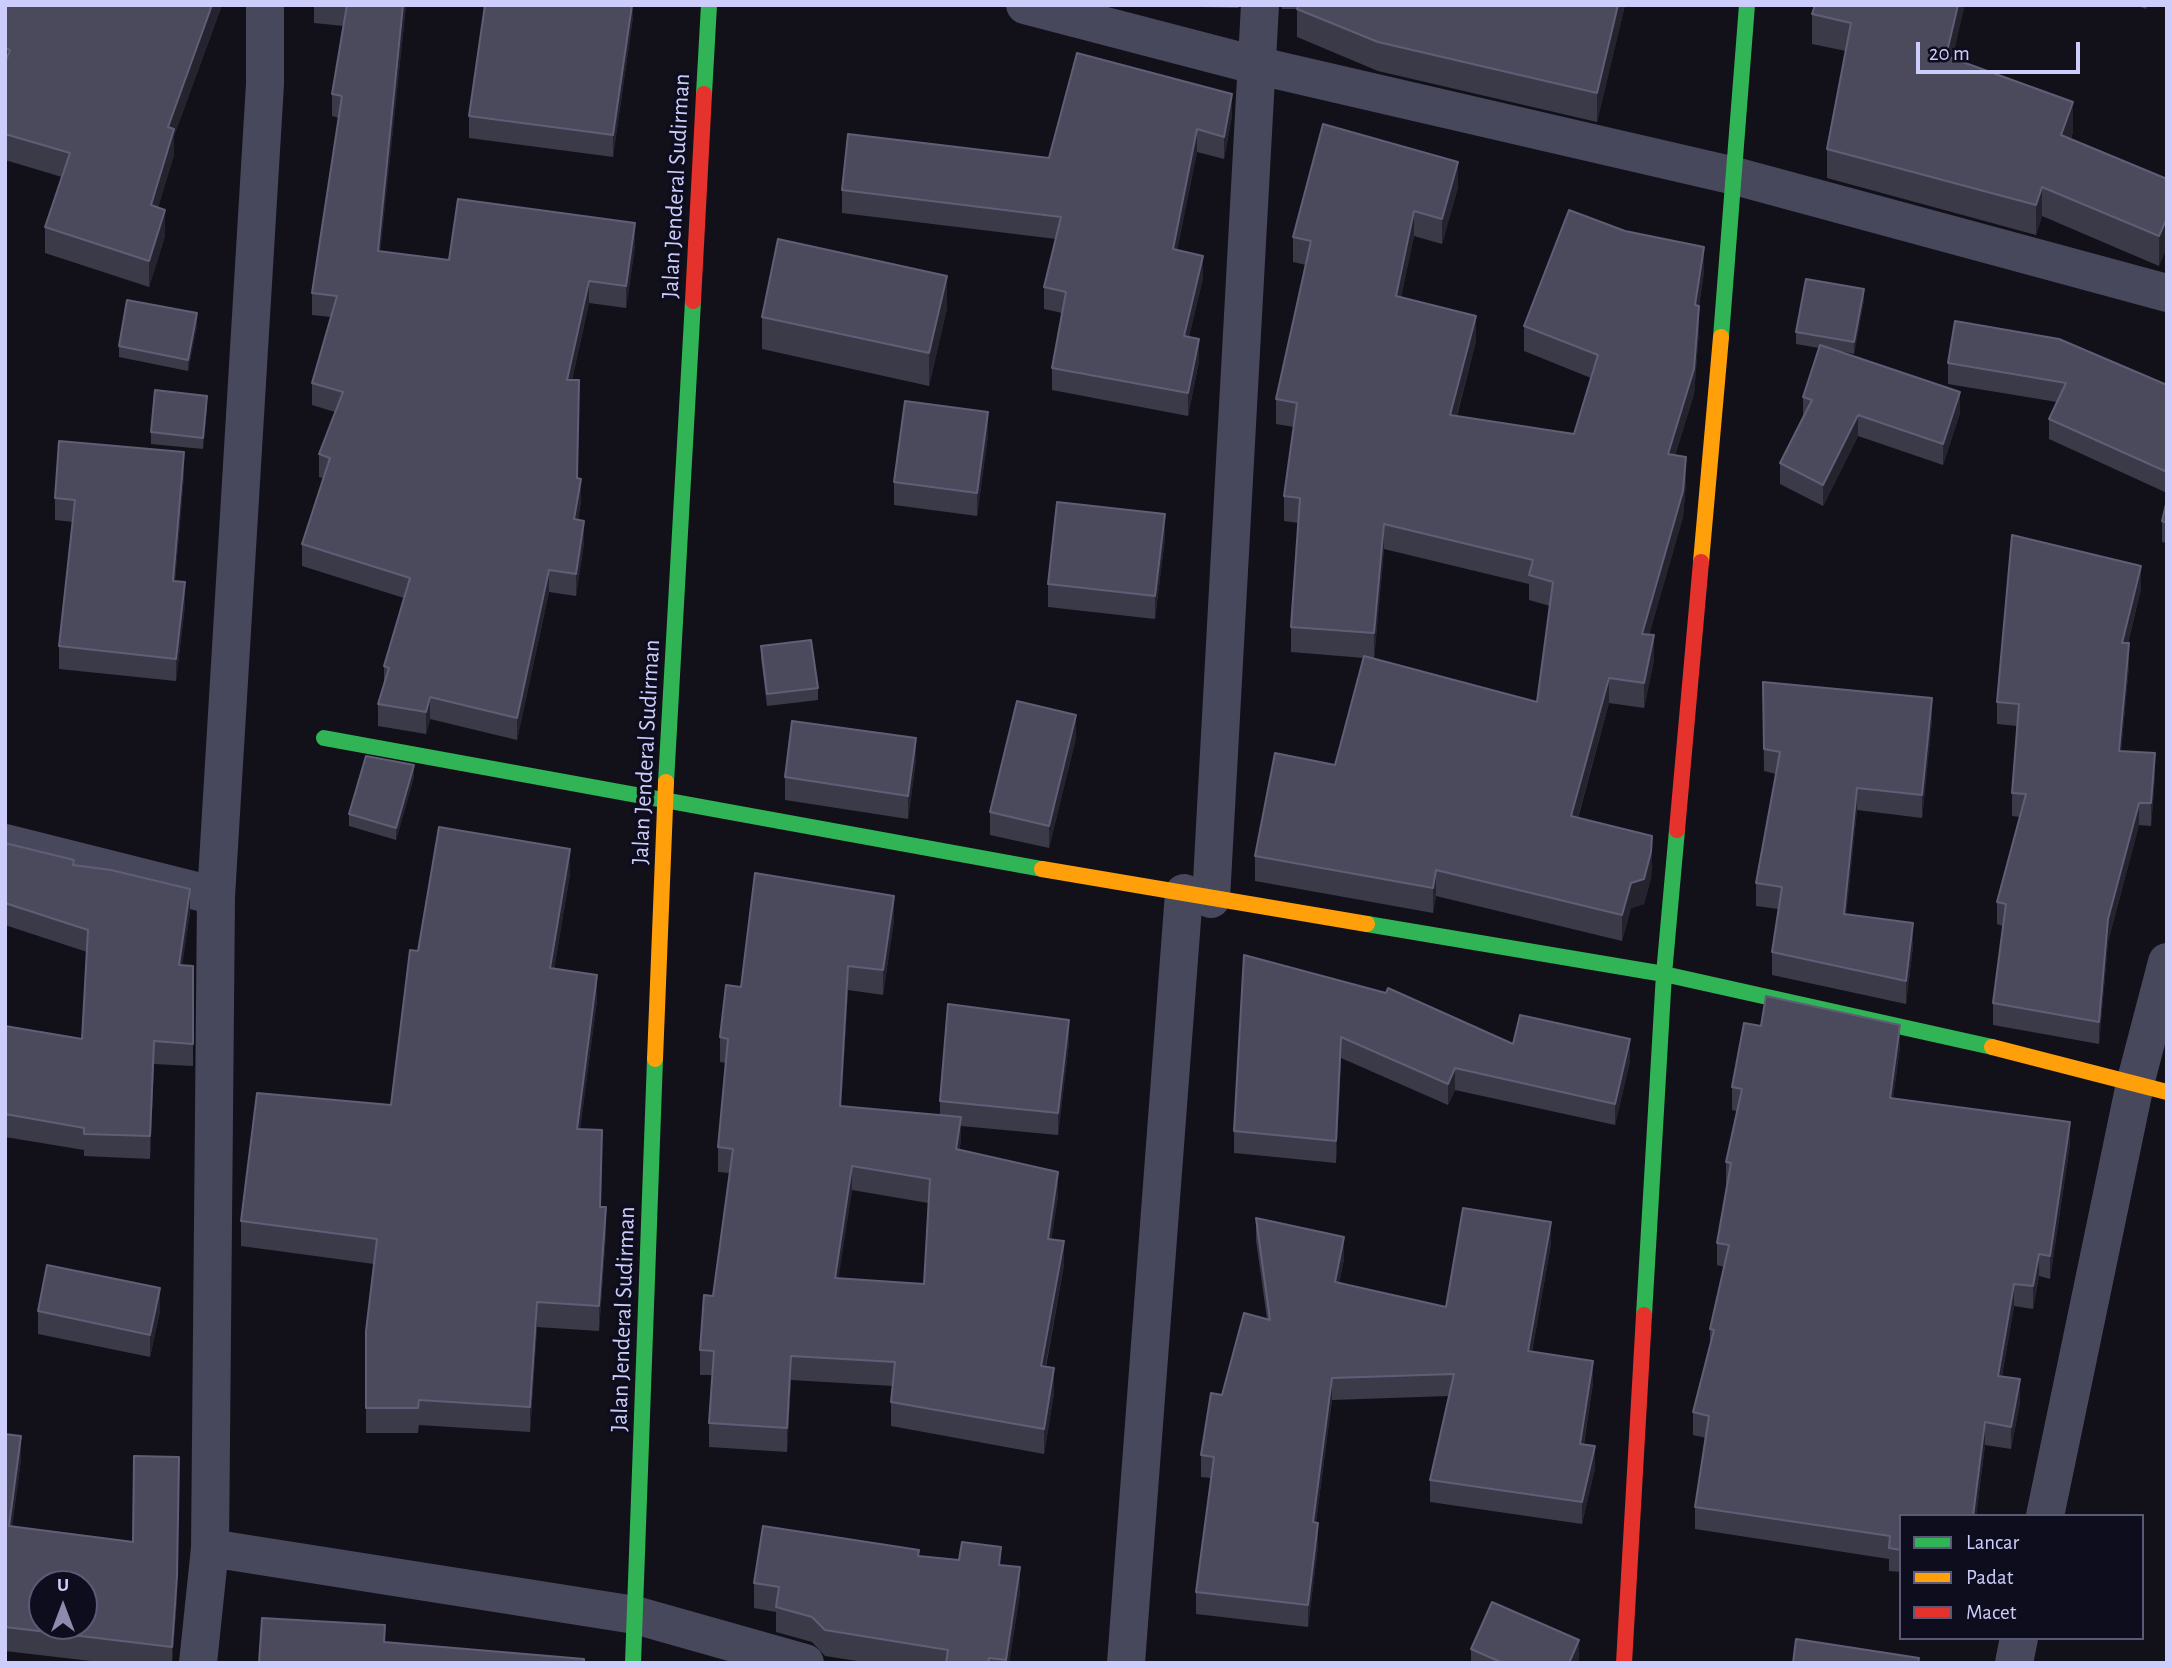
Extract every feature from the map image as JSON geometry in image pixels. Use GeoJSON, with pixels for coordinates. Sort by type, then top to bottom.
{"type":"FeatureCollection","features":[{"type":"Feature","properties":{"kind":"main road","name":"Jalan Jenderal Sudirman"},"geometry":{"type":"LineString","coordinates":[[633,1663],[665,799],[709,5]]}},
{"type":"Feature","properties":{"kind":"main road"},"geometry":{"type":"LineString","coordinates":[[1624,1663],[1664,974],[1735,176],[1747,5]]}},
{"type":"Feature","properties":{"kind":"main road"},"geometry":{"type":"LineString","coordinates":[[324,738],[1197,896],[1664,974],[1924,1030],[2151,1088]]}},
{"type":"Feature","properties":{"kind":"street"},"geometry":{"type":"LineString","coordinates":[[198,1663],[210,1548],[216,896],[265,84],[265,5]]}},
{"type":"Feature","properties":{"kind":"street"},"geometry":{"type":"LineString","coordinates":[[1025,5],[1255,65],[1735,176],[2167,293]]}},
{"type":"Feature","properties":{"kind":"street"},"geometry":{"type":"LineString","coordinates":[[1126,1663],[1197,896],[1260,5]]}},
{"type":"Feature","properties":{"kind":"street"},"geometry":{"type":"LineString","coordinates":[[5,843],[216,896]]}},
{"type":"Feature","properties":{"kind":"street"},"geometry":{"type":"LineString","coordinates":[[2045,1514],[2151,1088],[2167,962]]}},
{"type":"Feature","properties":{"kind":"street"},"geometry":{"type":"LineString","coordinates":[[210,1548],[635,1615],[805,1663]]}},
{"type":"Feature","properties":{"kind":"street"},"geometry":{"type":"LineString","coordinates":[[2014,1663],[2020,1640]]}},
{"type":"Feature","properties":{"kind":"building"},"geometry":{"type":"Polygon","coordinates":[[[5,5],[212,5],[168,127],[174,129],[151,205],[165,210],[149,261],[45,227],[70,153],[5,134],[5,63],[10,50],[5,48],[5,5]]]}},
{"type":"Feature","properties":{"kind":"building"},"geometry":{"type":"Polygon","coordinates":[[[347,5],[403,5],[378,251],[449,260],[458,199],[635,223],[626,286],[589,281],[567,380],[579,380],[577,478],[581,479],[574,519],[584,521],[576,574],[549,570],[517,718],[430,697],[426,712],[378,704],[389,668],[384,666],[410,578],[302,544],[330,458],[319,454],[343,392],[312,383],[337,296],[312,293],[342,96],[332,94],[347,5]]]}},
{"type":"Feature","properties":{"kind":"building"},"geometry":{"type":"Polygon","coordinates":[[[485,5],[632,5],[613,135],[469,116],[485,5]]]}},
{"type":"Feature","properties":{"kind":"building"},"geometry":{"type":"Polygon","coordinates":[[[1299,5],[1618,5],[1597,93],[1378,42],[1297,9],[1299,5]]]}},
{"type":"Feature","properties":{"kind":"building"},"geometry":{"type":"Polygon","coordinates":[[[1815,5],[1958,5],[1946,56],[2073,102],[2061,135],[2167,179],[2167,218],[2159,236],[2042,187],[2036,205],[1827,149],[1851,23],[1812,14],[1815,5]]]}},
{"type":"Feature","properties":{"kind":"building"},"geometry":{"type":"Polygon","coordinates":[[[1077,53],[1232,94],[1224,137],[1197,129],[1173,249],[1203,256],[1184,336],[1199,339],[1188,393],[1052,368],[1066,292],[1044,287],[1061,217],[842,190],[848,134],[1049,158],[1077,53]]]}},
{"type":"Feature","properties":{"kind":"building"},"geometry":{"type":"Polygon","coordinates":[[[1323,124],[1458,162],[1442,219],[1414,211],[1396,296],[1476,316],[1450,415],[1574,434],[1598,355],[1524,326],[1569,210],[1625,231],[1704,247],[1695,305],[1699,306],[1694,369],[1668,454],[1686,457],[1683,491],[1642,634],[1654,635],[1644,683],[1609,678],[1571,816],[1652,836],[1644,879],[1631,883],[1622,915],[1436,870],[1433,888],[1255,856],[1275,753],[1335,765],[1364,656],[1537,702],[1553,582],[1529,575],[1533,560],[1384,524],[1374,633],[1291,627],[1300,498],[1284,496],[1297,403],[1276,399],[1311,241],[1293,237],[1323,124]]]}},
{"type":"Feature","properties":{"kind":"building"},"geometry":{"type":"Polygon","coordinates":[[[778,239],[947,276],[929,353],[762,317],[778,239]]]}},
{"type":"Feature","properties":{"kind":"building"},"geometry":{"type":"Polygon","coordinates":[[[1806,279],[1864,289],[1854,342],[1796,332],[1806,279]]]}},
{"type":"Feature","properties":{"kind":"building"},"geometry":{"type":"Polygon","coordinates":[[[127,300],[197,313],[188,360],[119,346],[127,300]]]}},
{"type":"Feature","properties":{"kind":"building"},"geometry":{"type":"Polygon","coordinates":[[[1955,321],[2059,339],[2167,385],[2167,472],[2049,419],[2066,383],[1948,363],[1955,321]]]}},
{"type":"Feature","properties":{"kind":"building"},"geometry":{"type":"Polygon","coordinates":[[[1820,345],[1960,392],[1943,444],[1858,415],[1823,485],[1780,463],[1812,400],[1803,397],[1820,345]]]}},
{"type":"Feature","properties":{"kind":"building"},"geometry":{"type":"Polygon","coordinates":[[[155,390],[207,396],[203,438],[151,432],[155,390]]]}},
{"type":"Feature","properties":{"kind":"building"},"geometry":{"type":"Polygon","coordinates":[[[905,401],[988,412],[977,493],[894,482],[905,401]]]}},
{"type":"Feature","properties":{"kind":"building"},"geometry":{"type":"Polygon","coordinates":[[[59,441],[184,452],[173,581],[185,582],[176,659],[59,646],[75,500],[55,498],[59,441]]]}},
{"type":"Feature","properties":{"kind":"building"},"geometry":{"type":"Polygon","coordinates":[[[2167,500],[2167,523],[2162,521],[2167,500]]]}},
{"type":"Feature","properties":{"kind":"building"},"geometry":{"type":"Polygon","coordinates":[[[1057,502],[1165,514],[1155,596],[1048,584],[1057,502]]]}},
{"type":"Feature","properties":{"kind":"building"},"geometry":{"type":"Polygon","coordinates":[[[2012,535],[2141,566],[2122,643],[2129,643],[2119,751],[2155,753],[2151,803],[2139,803],[2108,919],[2099,1022],[1993,1003],[2006,904],[1997,902],[2026,794],[2012,793],[2019,704],[1997,702],[2012,535]]]}},
{"type":"Feature","properties":{"kind":"building"},"geometry":{"type":"Polygon","coordinates":[[[811,640],[818,688],[767,694],[761,646],[811,640]]]}},
{"type":"Feature","properties":{"kind":"building"},"geometry":{"type":"Polygon","coordinates":[[[1763,682],[1932,698],[1922,795],[1857,788],[1844,914],[1913,923],[1906,981],[1772,952],[1782,887],[1756,883],[1780,752],[1764,749],[1763,682]]]}},
{"type":"Feature","properties":{"kind":"building"},"geometry":{"type":"Polygon","coordinates":[[[1017,701],[1076,715],[1049,826],[990,812],[1017,701]]]}},
{"type":"Feature","properties":{"kind":"building"},"geometry":{"type":"Polygon","coordinates":[[[792,721],[916,738],[908,796],[785,777],[792,721]]]}},
{"type":"Feature","properties":{"kind":"building"},"geometry":{"type":"Polygon","coordinates":[[[366,756],[414,765],[396,828],[349,814],[366,756]]]}},
{"type":"Feature","properties":{"kind":"building"},"geometry":{"type":"Polygon","coordinates":[[[439,827],[570,849],[550,968],[597,975],[577,1129],[602,1130],[600,1207],[606,1207],[599,1306],[537,1302],[530,1407],[419,1400],[418,1408],[366,1408],[366,1331],[377,1239],[241,1221],[257,1093],[391,1105],[410,950],[418,951],[439,827]]]}},
{"type":"Feature","properties":{"kind":"building"},"geometry":{"type":"Polygon","coordinates":[[[5,843],[74,860],[73,865],[111,870],[190,889],[179,965],[193,966],[193,1044],[154,1041],[150,1136],[84,1134],[84,1128],[5,1114],[5,1026],[82,1039],[88,930],[5,903],[5,843]]]}},
{"type":"Feature","properties":{"kind":"building"},"geometry":{"type":"Polygon","coordinates":[[[755,873],[894,896],[883,970],[848,966],[840,1106],[961,1117],[956,1149],[1058,1172],[1048,1239],[1064,1241],[1041,1366],[1054,1368],[1044,1429],[891,1402],[895,1362],[791,1356],[787,1428],[709,1423],[714,1351],[700,1350],[704,1295],[713,1296],[733,1149],[718,1147],[728,1039],[720,1037],[726,985],[741,987],[755,873]],[[852,1166],[835,1278],[924,1284],[930,1179],[852,1166]]]}},
{"type":"Feature","properties":{"kind":"building"},"geometry":{"type":"Polygon","coordinates":[[[1244,955],[1386,993],[1388,988],[1513,1044],[1520,1015],[1630,1039],[1615,1104],[1455,1068],[1448,1084],[1341,1037],[1336,1141],[1234,1131],[1244,955]]]}},
{"type":"Feature","properties":{"kind":"building"},"geometry":{"type":"Polygon","coordinates":[[[1766,996],[1900,1025],[1890,1098],[2070,1122],[2050,1256],[2039,1254],[2033,1286],[2014,1284],[1998,1376],[2020,1379],[2011,1427],[1985,1422],[1973,1514],[1899,1514],[1899,1550],[1889,1548],[1890,1536],[1695,1507],[1709,1416],[1693,1412],[1714,1330],[1710,1329],[1729,1245],[1717,1243],[1731,1163],[1726,1162],[1742,1089],[1732,1087],[1744,1023],[1761,1026],[1766,996]]]}},
{"type":"Feature","properties":{"kind":"building"},"geometry":{"type":"Polygon","coordinates":[[[948,1004],[1069,1020],[1058,1113],[940,1101],[948,1004]]]}},
{"type":"Feature","properties":{"kind":"building"},"geometry":{"type":"Polygon","coordinates":[[[1463,1208],[1551,1222],[1528,1351],[1593,1361],[1580,1444],[1595,1446],[1582,1502],[1430,1480],[1454,1374],[1332,1378],[1313,1522],[1318,1523],[1308,1605],[1196,1592],[1214,1457],[1201,1455],[1211,1393],[1222,1395],[1244,1313],[1270,1320],[1256,1218],[1344,1237],[1335,1282],[1446,1307],[1463,1208]]]}},
{"type":"Feature","properties":{"kind":"building"},"geometry":{"type":"Polygon","coordinates":[[[47,1265],[160,1288],[150,1335],[38,1311],[47,1265]]]}},
{"type":"Feature","properties":{"kind":"building"},"geometry":{"type":"Polygon","coordinates":[[[5,1434],[21,1436],[9,1526],[133,1542],[134,1456],[179,1457],[177,1576],[172,1647],[98,1638],[98,1570],[28,1570],[28,1630],[5,1627],[5,1434]]]}},
{"type":"Feature","properties":{"kind":"building"},"geometry":{"type":"Polygon","coordinates":[[[763,1526],[919,1550],[918,1556],[959,1560],[962,1542],[1001,1547],[999,1565],[1020,1567],[1006,1660],[989,1658],[988,1663],[946,1663],[948,1650],[825,1630],[812,1617],[776,1607],[779,1587],[754,1583],[763,1526]]]}},
{"type":"Feature","properties":{"kind":"building"},"geometry":{"type":"Polygon","coordinates":[[[1492,1602],[1579,1640],[1569,1663],[1503,1663],[1471,1649],[1492,1602]]]}},
{"type":"Feature","properties":{"kind":"building"},"geometry":{"type":"Polygon","coordinates":[[[262,1618],[385,1625],[384,1642],[584,1659],[584,1663],[259,1663],[262,1618]]]}},
{"type":"Feature","properties":{"kind":"building"},"geometry":{"type":"Polygon","coordinates":[[[1796,1639],[1919,1658],[1918,1663],[1793,1663],[1796,1639]]]}},
{"type":"Feature","properties":{"kind":"traffic: fast"},"geometry":{"type":"LineString","coordinates":[[704,94],[709,5]]}},
{"type":"Feature","properties":{"kind":"traffic: fast"},"geometry":{"type":"LineString","coordinates":[[1721,337],[1747,5]]}},
{"type":"Feature","properties":{"kind":"traffic: fast"},"geometry":{"type":"LineString","coordinates":[[666,782],[693,301]]}},
{"type":"Feature","properties":{"kind":"traffic: fast"},"geometry":{"type":"LineString","coordinates":[[324,738],[1042,869]]}},
{"type":"Feature","properties":{"kind":"traffic: fast"},"geometry":{"type":"LineString","coordinates":[[1644,1315],[1664,974],[1677,830]]}},
{"type":"Feature","properties":{"kind":"traffic: fast"},"geometry":{"type":"LineString","coordinates":[[1367,924],[1664,974],[1992,1047]]}},
{"type":"Feature","properties":{"kind":"traffic: fast"},"geometry":{"type":"LineString","coordinates":[[633,1663],[655,1059]]}},
{"type":"Feature","properties":{"kind":"traffic: slow"},"geometry":{"type":"LineString","coordinates":[[1701,562],[1721,337]]}},
{"type":"Feature","properties":{"kind":"traffic: slow"},"geometry":{"type":"LineString","coordinates":[[655,1059],[666,782]]}},
{"type":"Feature","properties":{"kind":"traffic: slow"},"geometry":{"type":"LineString","coordinates":[[1042,869],[1367,924]]}},
{"type":"Feature","properties":{"kind":"traffic: slow"},"geometry":{"type":"LineString","coordinates":[[1992,1047],[2167,1092]]}},
{"type":"Feature","properties":{"kind":"traffic: jam"},"geometry":{"type":"LineString","coordinates":[[693,301],[704,94]]}},
{"type":"Feature","properties":{"kind":"traffic: jam"},"geometry":{"type":"LineString","coordinates":[[1677,830],[1701,562]]}},
{"type":"Feature","properties":{"kind":"traffic: jam"},"geometry":{"type":"LineString","coordinates":[[1624,1663],[1644,1315]]}}]}
